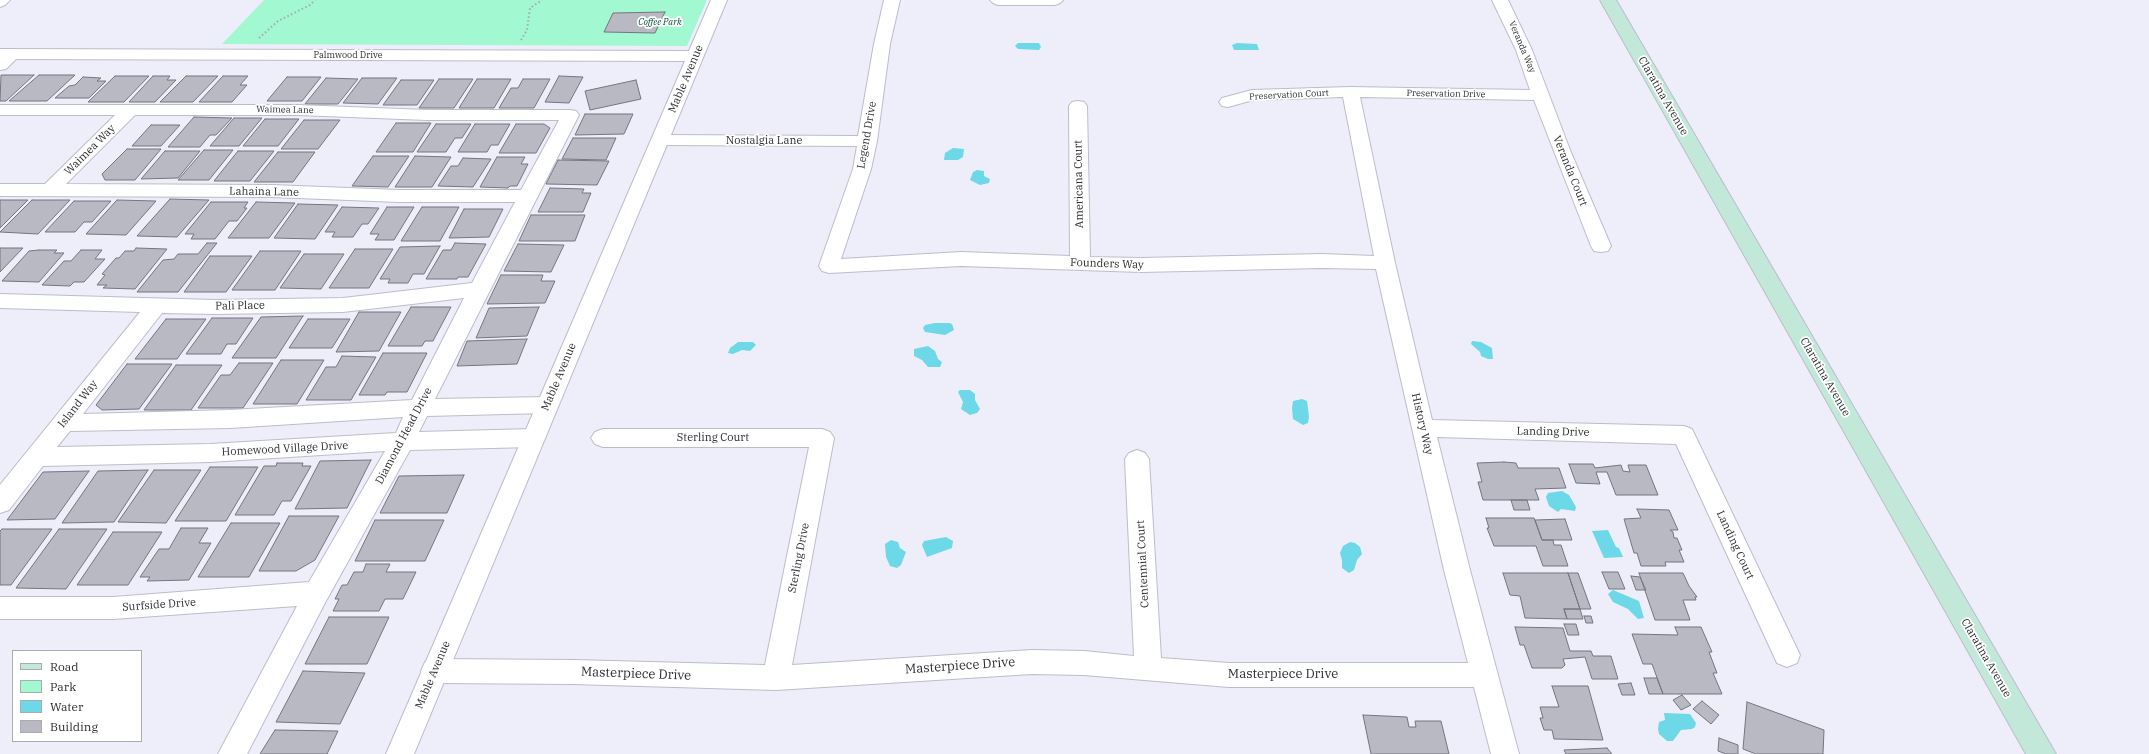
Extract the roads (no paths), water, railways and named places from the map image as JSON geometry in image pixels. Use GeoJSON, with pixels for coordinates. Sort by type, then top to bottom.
{"type":"FeatureCollection","features":[{"type":"Feature","properties":{"kind":"main road","name":"Claratina Avenue"},"geometry":{"type":"LineString","coordinates":[[1608,0],[2042,754]]}},
{"type":"Feature","properties":{"kind":"street","name":"Mable Avenue"},"geometry":{"type":"LineString","coordinates":[[400,754],[719,0]]}},
{"type":"Feature","properties":{"kind":"street","name":"Legend Drive"},"geometry":{"type":"LineString","coordinates":[[830,266],[854,196],[868,141],[882,44],[892,0]]}},
{"type":"Feature","properties":{"kind":"street"},"geometry":{"type":"LineString","coordinates":[[998,0],[1055,0]]}},
{"type":"Feature","properties":{"kind":"street","name":"Veranda Way"},"geometry":{"type":"LineString","coordinates":[[1500,0],[1516,30],[1541,95]]}},
{"type":"Feature","properties":{"kind":"street","name":"Palmwood Drive"},"geometry":{"type":"LineString","coordinates":[[4,58],[244,54],[696,56]]}},
{"type":"Feature","properties":{"kind":"street","name":"Preservation Drive"},"geometry":{"type":"LineString","coordinates":[[1350,92],[1541,95]]}},
{"type":"Feature","properties":{"kind":"street","name":"Preservation Court"},"geometry":{"type":"LineString","coordinates":[[1228,102],[1252,95],[1350,92]]}},
{"type":"Feature","properties":{"kind":"street","name":"History Way"},"geometry":{"type":"LineString","coordinates":[[1350,92],[1385,263],[1423,428],[1457,570],[1505,754]]}},
{"type":"Feature","properties":{"kind":"street","name":"Veranda Court"},"geometry":{"type":"LineString","coordinates":[[1541,95],[1561,150],[1601,246]]}},
{"type":"Feature","properties":{"kind":"street","name":"Americana Court"},"geometry":{"type":"LineString","coordinates":[[1078,106],[1080,263]]}},
{"type":"Feature","properties":{"kind":"street","name":"Waimea Lane"},"geometry":{"type":"LineString","coordinates":[[0,110],[298,110],[427,115],[570,115]]}},
{"type":"Feature","properties":{"kind":"street","name":"Waimea Way"},"geometry":{"type":"LineString","coordinates":[[50,190],[130,110]]}},
{"type":"Feature","properties":{"kind":"street","name":"Diamond Head Drive"},"geometry":{"type":"LineString","coordinates":[[232,754],[317,593],[403,442],[479,289],[570,115]]}},
{"type":"Feature","properties":{"kind":"street","name":"Nostalgia Lane"},"geometry":{"type":"LineString","coordinates":[[660,140],[868,141]]}},
{"type":"Feature","properties":{"kind":"street","name":"Lahaina Lane"},"geometry":{"type":"LineString","coordinates":[[0,190],[272,191],[399,196],[528,196]]}},
{"type":"Feature","properties":{"kind":"street","name":"Founders Way"},"geometry":{"type":"LineString","coordinates":[[830,266],[961,259],[1140,265],[1322,262],[1385,263]]}},
{"type":"Feature","properties":{"kind":"street","name":"Pali Place"},"geometry":{"type":"LineString","coordinates":[[0,301],[156,306],[343,305],[479,289]]}},
{"type":"Feature","properties":{"kind":"street","name":"Island Way"},"geometry":{"type":"LineString","coordinates":[[0,503],[156,306]]}},
{"type":"Feature","properties":{"kind":"street"},"geometry":{"type":"LineString","coordinates":[[63,423],[230,419],[420,408],[547,405]]}},
{"type":"Feature","properties":{"kind":"street","name":"Landing Drive"},"geometry":{"type":"LineString","coordinates":[[1423,428],[1684,435]]}},
{"type":"Feature","properties":{"kind":"street","name":"Landing Court"},"geometry":{"type":"LineString","coordinates":[[1684,435],[1787,655]]}},
{"type":"Feature","properties":{"kind":"street","name":"Homewood Village Drive"},"geometry":{"type":"LineString","coordinates":[[36,457],[210,453],[403,442],[533,438]]}},
{"type":"Feature","properties":{"kind":"street","name":"Sterling Court"},"geometry":{"type":"LineString","coordinates":[[603,438],[822,438]]}},
{"type":"Feature","properties":{"kind":"street","name":"Sterling Drive"},"geometry":{"type":"LineString","coordinates":[[776,678],[822,438]]}},
{"type":"Feature","properties":{"kind":"street","name":"Centennial Court"},"geometry":{"type":"LineString","coordinates":[[1137,458],[1148,669]]}},
{"type":"Feature","properties":{"kind":"street","name":"Surfside Drive"},"geometry":{"type":"LineString","coordinates":[[0,608],[113,608],[317,593]]}},
{"type":"Feature","properties":{"kind":"street","name":"Masterpiece Drive"},"geometry":{"type":"LineString","coordinates":[[435,671],[573,672],[776,678],[1032,662],[1084,663],[1229,675],[1484,674]]}},
{"type":"Feature","properties":{"kind":"water"},"geometry":{"type":"Polygon","coordinates":[[[1018,43],[1039,43],[1041,47],[1039,50],[1018,49],[1015,46],[1018,43]]]}},
{"type":"Feature","properties":{"kind":"water"},"geometry":{"type":"Polygon","coordinates":[[[1237,43],[1257,44],[1259,50],[1234,50],[1232,45],[1237,43]]]}},
{"type":"Feature","properties":{"kind":"water"},"geometry":{"type":"Polygon","coordinates":[[[953,148],[964,149],[963,157],[958,160],[944,160],[945,153],[953,148]]]}},
{"type":"Feature","properties":{"kind":"water"},"geometry":{"type":"Polygon","coordinates":[[[977,170],[984,171],[984,176],[990,179],[989,183],[980,185],[970,180],[973,172],[977,170]]]}},
{"type":"Feature","properties":{"kind":"water"},"geometry":{"type":"Polygon","coordinates":[[[935,323],[952,324],[954,330],[945,335],[925,332],[923,328],[925,325],[935,323]]]}},
{"type":"Feature","properties":{"kind":"water"},"geometry":{"type":"Polygon","coordinates":[[[1472,341],[1481,342],[1492,348],[1493,359],[1488,359],[1481,356],[1480,352],[1471,344],[1472,341]]]}},
{"type":"Feature","properties":{"kind":"water"},"geometry":{"type":"Polygon","coordinates":[[[738,342],[753,342],[756,345],[750,351],[742,350],[733,354],[728,353],[730,348],[738,342]]]}},
{"type":"Feature","properties":{"kind":"water"},"geometry":{"type":"Polygon","coordinates":[[[928,346],[935,351],[938,359],[942,362],[940,367],[928,367],[922,360],[914,356],[914,349],[928,346]]]}},
{"type":"Feature","properties":{"kind":"water"},"geometry":{"type":"Polygon","coordinates":[[[960,390],[970,390],[975,394],[975,400],[980,409],[977,413],[970,415],[961,409],[963,402],[958,392],[960,390]]]}},
{"type":"Feature","properties":{"kind":"water"},"geometry":{"type":"Polygon","coordinates":[[[1302,399],[1307,401],[1309,417],[1308,423],[1303,425],[1293,419],[1292,408],[1293,401],[1302,399]]]}},
{"type":"Feature","properties":{"kind":"water"},"geometry":{"type":"Polygon","coordinates":[[[1562,491],[1569,495],[1576,507],[1575,511],[1561,509],[1558,512],[1549,506],[1546,497],[1548,493],[1562,491]]]}},
{"type":"Feature","properties":{"kind":"water"},"geometry":{"type":"Polygon","coordinates":[[[1608,530],[1616,547],[1619,548],[1623,557],[1604,558],[1592,531],[1608,530]]]}},
{"type":"Feature","properties":{"kind":"water"},"geometry":{"type":"Polygon","coordinates":[[[946,537],[953,541],[952,548],[927,557],[922,545],[924,541],[946,537]]]}},
{"type":"Feature","properties":{"kind":"water"},"geometry":{"type":"Polygon","coordinates":[[[891,540],[898,542],[900,548],[906,552],[901,565],[897,568],[890,566],[886,557],[885,544],[891,540]]]}},
{"type":"Feature","properties":{"kind":"water"},"geometry":{"type":"Polygon","coordinates":[[[1350,542],[1355,543],[1360,547],[1362,554],[1357,560],[1354,570],[1349,573],[1342,568],[1340,553],[1343,546],[1350,542]]]}},
{"type":"Feature","properties":{"kind":"water"},"geometry":{"type":"Polygon","coordinates":[[[1613,590],[1639,601],[1644,618],[1638,619],[1628,609],[1613,602],[1608,594],[1613,590]]]}},
{"type":"Feature","properties":{"kind":"water"},"geometry":{"type":"Polygon","coordinates":[[[1664,713],[1690,714],[1696,723],[1695,727],[1692,729],[1681,730],[1673,741],[1667,741],[1659,734],[1658,729],[1659,722],[1665,720],[1664,713]]]}},
{"type":"Feature","properties":{"kind":"park label","name":"Coffee Park"},"geometry":{"type":"Point","coordinates":[660,22]}}]}
